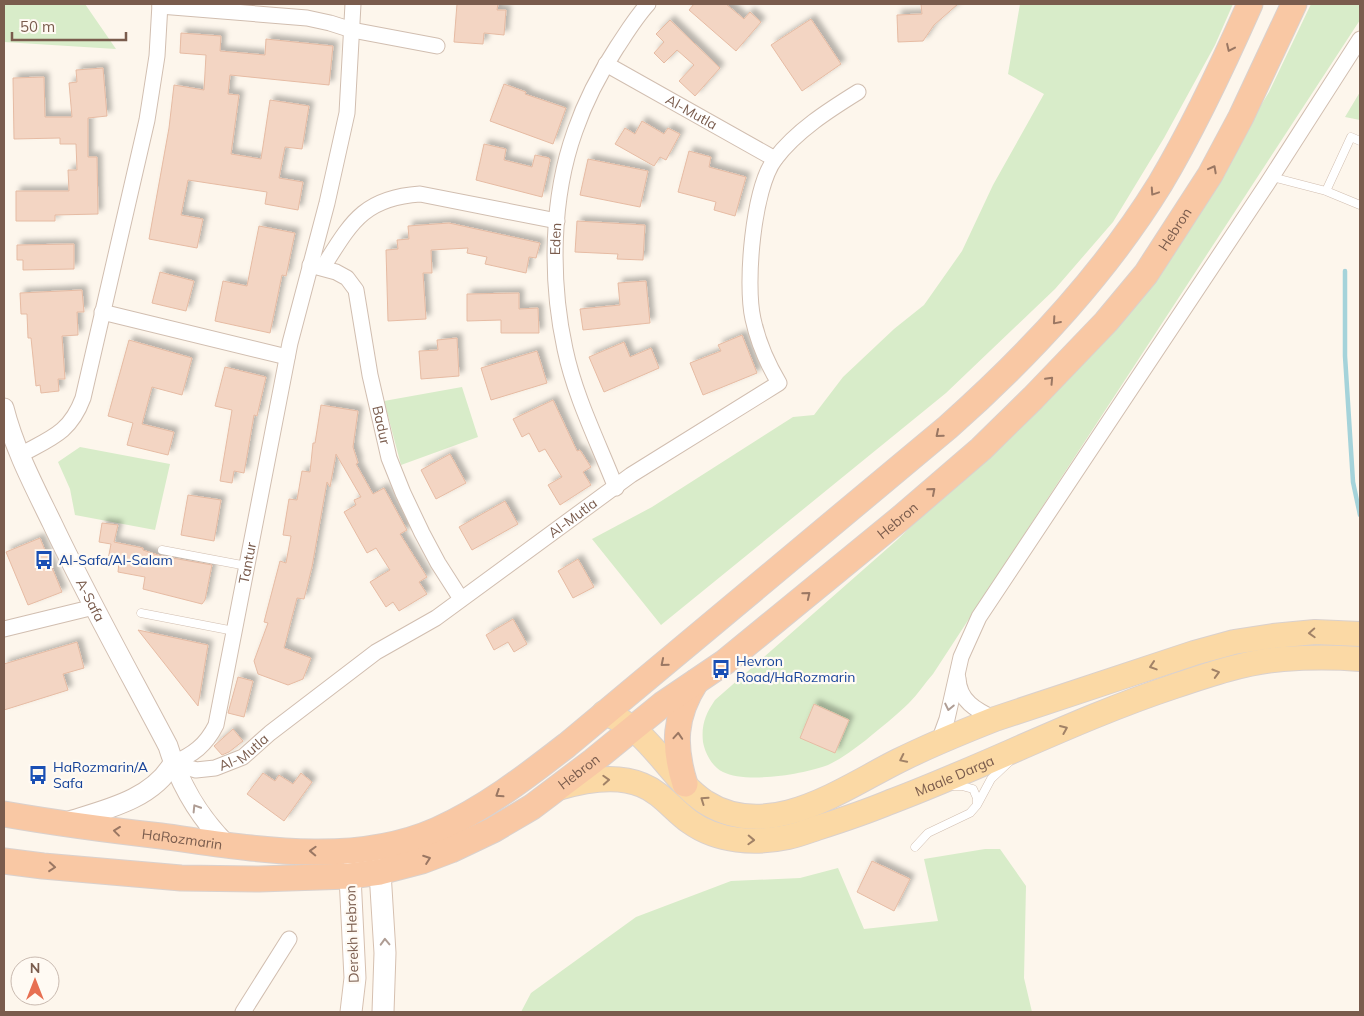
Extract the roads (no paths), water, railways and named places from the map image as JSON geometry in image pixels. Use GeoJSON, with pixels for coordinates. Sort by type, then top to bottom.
{"type":"FeatureCollection","features":[{"type":"Feature","properties":{"kind":"highway","name":"Hebron"},"geometry":{"type":"LineString","coordinates":[[362,849],[409,839],[436,830],[476,809],[539,767],[979,400],[1042,336],[1103,264],[1159,185],[1214,83],[1250,4]]}},
{"type":"Feature","properties":{"kind":"highway","name":"Hebron"},"geometry":{"type":"LineString","coordinates":[[350,876],[380,872],[422,861],[452,850],[494,830],[532,806],[558,788],[663,704],[725,662],[887,530],[981,449],[1106,322],[1146,274],[1210,175],[1241,117],[1294,4]]}},
{"type":"Feature","properties":{"kind":"highway"},"geometry":{"type":"LineString","coordinates":[[685,784],[677,752],[678,727],[684,703],[696,682]]}},
{"type":"Feature","properties":{"kind":"highway","name":"HaRozmarin"},"geometry":{"type":"LineString","coordinates":[[4,814],[226,845],[321,851],[362,849]]}},
{"type":"Feature","properties":{"kind":"highway"},"geometry":{"type":"LineString","coordinates":[[4,860],[43,866],[182,878],[260,879],[350,876]]}},
{"type":"Feature","properties":{"kind":"main road"},"geometry":{"type":"LineString","coordinates":[[604,713],[618,718],[633,727],[685,784],[704,801],[718,809],[741,815],[761,816],[793,812],[825,801],[939,741],[995,719],[1194,653],[1234,642],[1273,636],[1314,632],[1360,634]]}},
{"type":"Feature","properties":{"kind":"main road","name":"Maale Darga"},"geometry":{"type":"LineString","coordinates":[[558,788],[600,780],[626,781],[653,791],[690,822],[731,840],[762,841],[790,837],[921,790],[1147,696],[1241,666],[1282,659],[1332,657],[1360,659]]}},
{"type":"Feature","properties":{"kind":"main road"},"geometry":{"type":"LineString","coordinates":[[362,849],[380,872],[385,953],[383,1012]]}},
{"type":"Feature","properties":{"kind":"main road","name":"Derekh Hebron"},"geometry":{"type":"LineString","coordinates":[[351,1012],[355,978],[350,876],[362,849]]}},
{"type":"Feature","properties":{"kind":"street","name":"Tantur"},"geometry":{"type":"LineString","coordinates":[[173,763],[197,751],[210,737],[216,725],[288,350],[316,266],[327,203],[347,113],[354,4]]}},
{"type":"Feature","properties":{"kind":"street","name":"Eden"},"geometry":{"type":"LineString","coordinates":[[616,488],[579,397],[565,349],[559,314],[556,221],[574,132],[606,64],[648,4]]}},
{"type":"Feature","properties":{"kind":"street"},"geometry":{"type":"LineString","coordinates":[[20,455],[57,435],[68,426],[78,412],[83,398],[147,120],[157,56],[160,5],[307,18],[352,30],[437,46]]}},
{"type":"Feature","properties":{"kind":"street"},"geometry":{"type":"LineString","coordinates":[[939,741],[947,719],[957,671],[966,642],[979,617],[1352,57],[1360,39]]}},
{"type":"Feature","properties":{"kind":"street","name":"Al-Mutla"},"geometry":{"type":"LineString","coordinates":[[606,64],[775,159]]}},
{"type":"Feature","properties":{"kind":"street","name":"Al-Mutla"},"geometry":{"type":"LineString","coordinates":[[173,763],[196,770],[215,768],[243,757],[376,652],[436,618],[616,488],[631,475],[779,383],[758,340],[752,317],[752,243],[767,172],[775,159],[794,139],[827,112],[858,92]]}},
{"type":"Feature","properties":{"kind":"street"},"geometry":{"type":"LineString","coordinates":[[316,266],[347,229],[371,207],[383,200],[401,195],[420,194],[556,221]]}},
{"type":"Feature","properties":{"kind":"street","name":"Badur"},"geometry":{"type":"LineString","coordinates":[[316,266],[347,278],[356,290],[370,376],[389,458],[422,533],[461,599]]}},
{"type":"Feature","properties":{"kind":"street"},"geometry":{"type":"LineString","coordinates":[[102,312],[288,350]]}},
{"type":"Feature","properties":{"kind":"street","name":"A-Safa"},"geometry":{"type":"LineString","coordinates":[[4,408],[8,426],[20,455],[70,561],[168,746],[173,763],[198,812],[226,845]]}},
{"type":"Feature","properties":{"kind":"street"},"geometry":{"type":"LineString","coordinates":[[4,629],[94,607]]}},
{"type":"Feature","properties":{"kind":"street"},"geometry":{"type":"LineString","coordinates":[[957,671],[958,685],[968,704],[995,719]]}},
{"type":"Feature","properties":{"kind":"street"},"geometry":{"type":"LineString","coordinates":[[62,823],[141,795],[161,781],[173,763]]}},
{"type":"Feature","properties":{"kind":"street"},"geometry":{"type":"LineString","coordinates":[[244,1012],[288,939]]}},
{"type":"Feature","properties":{"kind":"lane"},"geometry":{"type":"LineString","coordinates":[[1326,191],[1351,137],[1360,140]]}},
{"type":"Feature","properties":{"kind":"lane"},"geometry":{"type":"LineString","coordinates":[[1272,177],[1326,191],[1360,205]]}},
{"type":"Feature","properties":{"kind":"lane"},"geometry":{"type":"LineString","coordinates":[[162,550],[247,566]]}},
{"type":"Feature","properties":{"kind":"lane"},"geometry":{"type":"LineString","coordinates":[[141,613],[234,631]]}},
{"type":"Feature","properties":{"kind":"lane"},"geometry":{"type":"LineString","coordinates":[[915,847],[928,833],[959,820],[970,813],[977,805],[992,779],[1026,745]]}},
{"type":"Feature","properties":{"kind":"lane"},"geometry":{"type":"LineString","coordinates":[[921,790],[962,786],[973,789],[977,798],[977,805]]}},
{"type":"Feature","properties":{"kind":"waterway"},"geometry":{"type":"LineString","coordinates":[[1345,271],[1345,356],[1353,482],[1360,515]]}},
{"type":"Feature","properties":{"kind":"place","name":"Al-Safa/Al-Salam"},"geometry":{"type":"Point","coordinates":[44,560]}},
{"type":"Feature","properties":{"kind":"place","name":"Hevron Road/HaRozmarin"},"geometry":{"type":"Point","coordinates":[721,669]}},
{"type":"Feature","properties":{"kind":"place","name":"HaRozmarin/A Safa"},"geometry":{"type":"Point","coordinates":[38,775]}}]}
